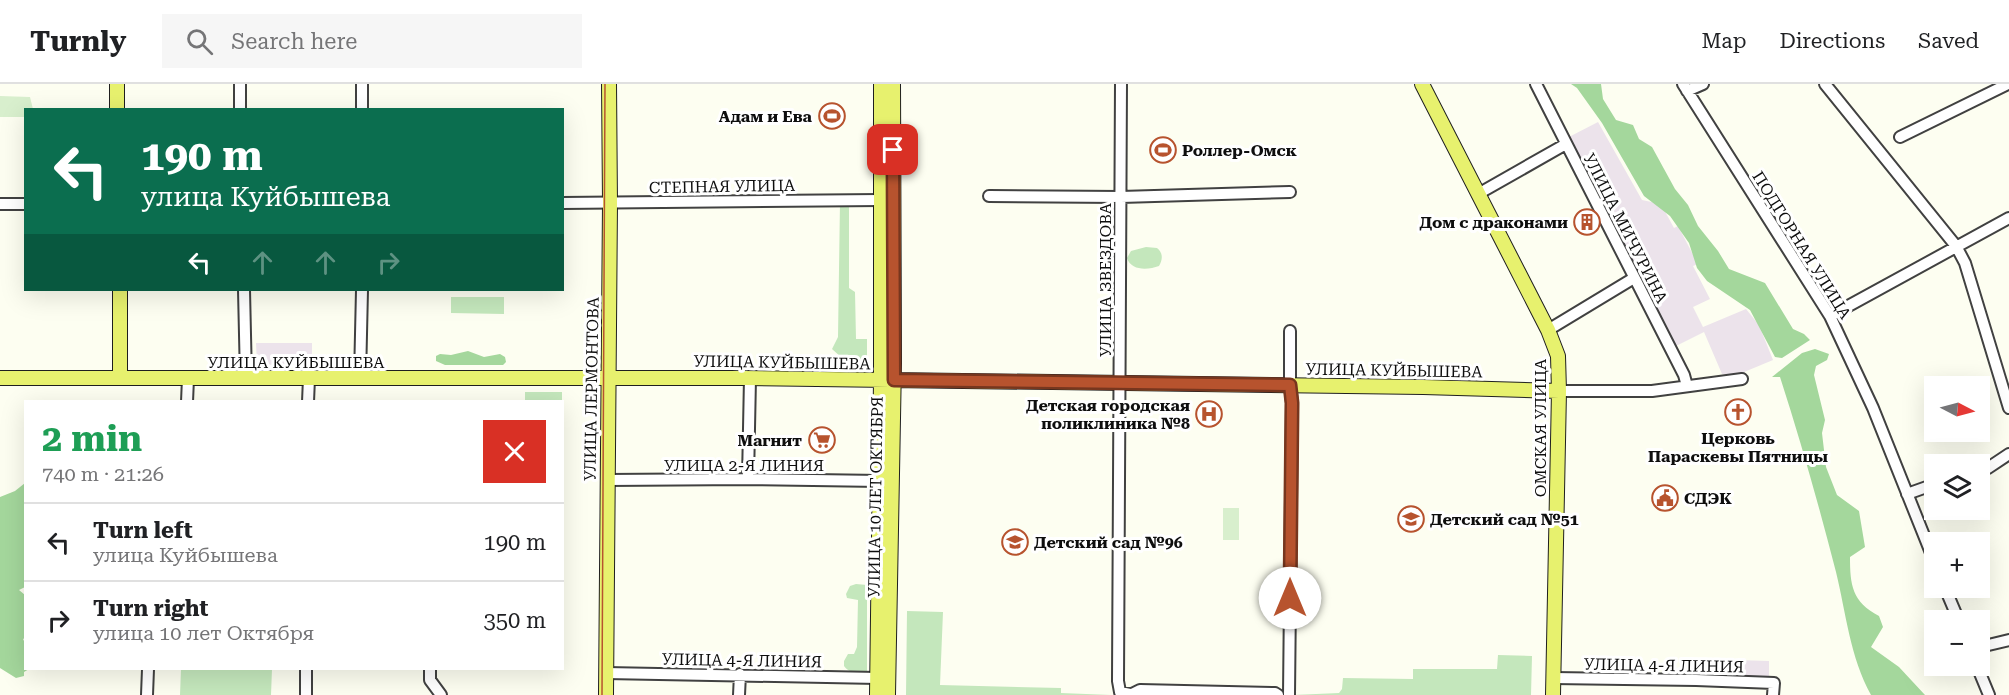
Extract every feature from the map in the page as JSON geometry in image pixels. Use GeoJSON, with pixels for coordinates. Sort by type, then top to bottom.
{"type":"FeatureCollection","features":[{"type":"Feature","properties":{"kind":"main road"},"geometry":{"type":"LineString","coordinates":[[117,84],[117,108]]}},
{"type":"Feature","properties":{"kind":"main road","name":"УЛИЦА ЛЕРМОНТОВА"},"geometry":{"type":"LineString","coordinates":[[606,695],[609,84]]}},
{"type":"Feature","properties":{"kind":"main road","name":"УЛИЦА 10 ЛЕТ ОКТЯБРЯ"},"geometry":{"type":"LineString","coordinates":[[877,695],[881,481],[888,380],[881,200],[881,84]]}},
{"type":"Feature","properties":{"kind":"main road","name":"УЛИЦА 10 ЛЕТ ОКТЯБРЯ"},"geometry":{"type":"LineString","coordinates":[[888,695],[888,380],[893,84]]}},
{"type":"Feature","properties":{"kind":"main road","name":"ОМСКАЯ УЛИЦА"},"geometry":{"type":"LineString","coordinates":[[1422,84],[1548,330],[1558,356],[1553,695]]}},
{"type":"Feature","properties":{"kind":"main road"},"geometry":{"type":"LineString","coordinates":[[120,291],[120,378]]}},
{"type":"Feature","properties":{"kind":"main road","name":"УЛИЦА КУЙБЫШЕВА"},"geometry":{"type":"LineString","coordinates":[[0,378],[750,378],[1559,391]]}},
{"type":"Feature","properties":{"kind":"street"},"geometry":{"type":"LineString","coordinates":[[240,84],[240,108]]}},
{"type":"Feature","properties":{"kind":"street"},"geometry":{"type":"LineString","coordinates":[[362,84],[362,108]]}},
{"type":"Feature","properties":{"kind":"street","name":"УЛИЦА ЗВЕЗДОВА"},"geometry":{"type":"LineString","coordinates":[[1121,84],[1118,681],[1120,692],[1134,694]]}},
{"type":"Feature","properties":{"kind":"street","name":"УЛИЦА МИЧУРИНА"},"geometry":{"type":"LineString","coordinates":[[1536,84],[1684,375],[1687,386]]}},
{"type":"Feature","properties":{"kind":"street"},"geometry":{"type":"LineString","coordinates":[[1685,87],[1703,84]]}},
{"type":"Feature","properties":{"kind":"street"},"geometry":{"type":"LineString","coordinates":[[1825,84],[1956,246],[1965,263],[2009,408]]}},
{"type":"Feature","properties":{"kind":"street"},"geometry":{"type":"LineString","coordinates":[[1900,137],[2008,84]]}},
{"type":"Feature","properties":{"kind":"street","name":"ПОДГОРНАЯ УЛИЦА"},"geometry":{"type":"LineString","coordinates":[[1685,87],[1830,316],[1873,408],[1924,536]]}},
{"type":"Feature","properties":{"kind":"street"},"geometry":{"type":"LineString","coordinates":[[1478,194],[1566,144]]}},
{"type":"Feature","properties":{"kind":"street"},"geometry":{"type":"LineString","coordinates":[[989,196],[1290,192]]}},
{"type":"Feature","properties":{"kind":"street","name":"СТЕПНАЯ УЛИЦА"},"geometry":{"type":"LineString","coordinates":[[564,203],[881,200]]}},
{"type":"Feature","properties":{"kind":"street"},"geometry":{"type":"LineString","coordinates":[[0,204],[24,204]]}},
{"type":"Feature","properties":{"kind":"street"},"geometry":{"type":"LineString","coordinates":[[1830,316],[2009,219]]}},
{"type":"Feature","properties":{"kind":"street"},"geometry":{"type":"LineString","coordinates":[[1548,330],[1634,278]]}},
{"type":"Feature","properties":{"kind":"street"},"geometry":{"type":"LineString","coordinates":[[244,291],[246,379]]}},
{"type":"Feature","properties":{"kind":"street"},"geometry":{"type":"LineString","coordinates":[[360,378],[362,291]]}},
{"type":"Feature","properties":{"kind":"street"},"geometry":{"type":"LineString","coordinates":[[1289,695],[1292,403],[1290,331]]}},
{"type":"Feature","properties":{"kind":"street"},"geometry":{"type":"LineString","coordinates":[[187,400],[188,378]]}},
{"type":"Feature","properties":{"kind":"street"},"geometry":{"type":"LineString","coordinates":[[308,400],[309,378]]}},
{"type":"Feature","properties":{"kind":"street"},"geometry":{"type":"LineString","coordinates":[[748,479],[750,378]]}},
{"type":"Feature","properties":{"kind":"street","name":"УЛИЦА КУЙБЫШЕВА"},"geometry":{"type":"LineString","coordinates":[[1559,391],[1652,391],[1742,379]]}},
{"type":"Feature","properties":{"kind":"street"},"geometry":{"type":"LineString","coordinates":[[1990,467],[2009,454]]}},
{"type":"Feature","properties":{"kind":"street","name":"УЛИЦА 2-Я ЛИНИЯ"},"geometry":{"type":"LineString","coordinates":[[607,480],[881,481]]}},
{"type":"Feature","properties":{"kind":"street"},"geometry":{"type":"LineString","coordinates":[[1907,494],[1924,488]]}},
{"type":"Feature","properties":{"kind":"street"},"geometry":{"type":"LineString","coordinates":[[1990,645],[2009,640]]}},
{"type":"Feature","properties":{"kind":"street"},"geometry":{"type":"LineString","coordinates":[[147,695],[148,670]]}},
{"type":"Feature","properties":{"kind":"street"},"geometry":{"type":"LineString","coordinates":[[306,670],[306,695]]}},
{"type":"Feature","properties":{"kind":"street"},"geometry":{"type":"LineString","coordinates":[[430,670],[430,680],[441,695]]}},
{"type":"Feature","properties":{"kind":"street","name":"УЛИЦА 4-Я ЛИНИЯ"},"geometry":{"type":"LineString","coordinates":[[606,673],[878,678]]}},
{"type":"Feature","properties":{"kind":"street"},"geometry":{"type":"LineString","coordinates":[[739,695],[740,674]]}},
{"type":"Feature","properties":{"kind":"street"},"geometry":{"type":"LineString","coordinates":[[1981,676],[1989,695]]}},
{"type":"Feature","properties":{"kind":"street","name":"УЛИЦА 4-Я ЛИНИЯ"},"geometry":{"type":"LineString","coordinates":[[1553,678],[1774,683],[1773,695]]}},
{"type":"Feature","properties":{"kind":"street"},"geometry":{"type":"LineString","coordinates":[[1134,694],[1140,690],[1275,693],[1278,695]]}},
{"type":"Feature","properties":{"kind":"shaded area"},"geometry":{"type":"Polygon","coordinates":[[[1598,122],[1642,200],[1661,204],[1674,228],[1678,226],[1698,264],[1693,266],[1710,299],[1693,307],[1703,327],[1746,309],[1759,325],[1773,360],[1737,375],[1722,374],[1704,332],[1676,346],[1567,138],[1598,122]]]}},
{"type":"Feature","properties":{"kind":"shaded area"},"geometry":{"type":"Polygon","coordinates":[[[256,343],[312,343],[312,364],[257,365],[256,343]]]}},
{"type":"Feature","properties":{"kind":"shaded area"},"geometry":{"type":"Polygon","coordinates":[[[1704,659],[1769,661],[1769,677],[1703,674],[1704,659]]]}},
{"type":"Feature","properties":{"kind":"green space"},"geometry":{"type":"Polygon","coordinates":[[[1571,84],[1601,84],[1603,99],[1616,120],[1633,125],[1639,139],[1652,147],[1675,189],[1688,205],[1698,226],[1729,269],[1765,283],[1793,329],[1810,340],[1782,358],[1775,357],[1750,310],[1707,281],[1697,268],[1689,243],[1670,216],[1644,196],[1602,123],[1577,88],[1571,84]]]}},
{"type":"Feature","properties":{"kind":"green space"},"geometry":{"type":"Polygon","coordinates":[[[0,96],[30,97],[33,108],[24,108],[24,117],[0,117],[0,96]]]}},
{"type":"Feature","properties":{"kind":"green space"},"geometry":{"type":"Polygon","coordinates":[[[840,202],[849,207],[849,288],[855,292],[856,339],[867,339],[867,366],[852,367],[832,349],[838,337],[840,202]]]}},
{"type":"Feature","properties":{"kind":"green space"},"geometry":{"type":"Polygon","coordinates":[[[1146,247],[1157,248],[1160,252],[1162,259],[1159,266],[1140,268],[1129,262],[1127,258],[1131,251],[1146,247]]]}},
{"type":"Feature","properties":{"kind":"green space"},"geometry":{"type":"Polygon","coordinates":[[[451,297],[504,297],[504,314],[451,313],[451,297]]]}},
{"type":"Feature","properties":{"kind":"green space"},"geometry":{"type":"Polygon","coordinates":[[[1815,349],[1829,354],[1827,360],[1816,366],[1814,375],[1825,420],[1822,433],[1826,467],[1837,495],[1859,511],[1865,547],[1850,557],[1852,584],[1858,599],[1879,616],[1883,627],[1871,647],[1899,667],[1925,695],[1871,695],[1858,666],[1836,572],[1802,450],[1780,377],[1772,377],[1802,353],[1815,349]]]}},
{"type":"Feature","properties":{"kind":"green space"},"geometry":{"type":"Polygon","coordinates":[[[468,351],[484,357],[500,354],[505,357],[506,362],[503,365],[445,365],[436,361],[436,356],[440,354],[451,355],[468,351]]]}},
{"type":"Feature","properties":{"kind":"green space"},"geometry":{"type":"Polygon","coordinates":[[[525,392],[562,392],[562,400],[525,400],[525,392]]]}},
{"type":"Feature","properties":{"kind":"green space"},"geometry":{"type":"Polygon","coordinates":[[[24,484],[24,588],[19,590],[24,594],[24,670],[27,670],[24,672],[24,676],[16,678],[0,668],[0,497],[15,491],[24,484]]]}},
{"type":"Feature","properties":{"kind":"green space"},"geometry":{"type":"Polygon","coordinates":[[[1223,508],[1239,508],[1239,540],[1223,540],[1223,508]]]}},
{"type":"Feature","properties":{"kind":"green space"},"geometry":{"type":"Polygon","coordinates":[[[867,585],[867,673],[851,672],[844,666],[848,654],[854,654],[857,647],[858,600],[847,598],[846,594],[850,586],[867,585]]]}},
{"type":"Feature","properties":{"kind":"green space"},"geometry":{"type":"Polygon","coordinates":[[[907,611],[943,612],[940,685],[1061,688],[1061,693],[1111,695],[906,695],[907,611]]]}},
{"type":"Feature","properties":{"kind":"green space"},"geometry":{"type":"Polygon","coordinates":[[[1498,655],[1532,656],[1531,695],[1293,695],[1339,693],[1342,689],[1343,678],[1413,679],[1413,669],[1497,669],[1498,655]]]}},
{"type":"Feature","properties":{"kind":"green space"},"geometry":{"type":"Polygon","coordinates":[[[181,670],[272,670],[271,695],[180,695],[181,670]]]}},
{"type":"Feature","properties":{"kind":"tram line"},"geometry":{"type":"LineString","coordinates":[[602,695],[605,84]]}},
{"type":"Feature","properties":{"kind":"place","name":"Адам и Ева"},"geometry":{"type":"Point","coordinates":[832,116]}},
{"type":"Feature","properties":{"kind":"place","name":"Роллер-Омск"},"geometry":{"type":"Point","coordinates":[1163,150]}},
{"type":"Feature","properties":{"kind":"place","name":"Дом с драконами"},"geometry":{"type":"Point","coordinates":[1587,222]}},
{"type":"Feature","properties":{"kind":"place","name":"Церковь Параскевы Пятницы"},"geometry":{"type":"Point","coordinates":[1738,412]}},
{"type":"Feature","properties":{"kind":"place","name":"Детская городская поликлиника №8"},"geometry":{"type":"Point","coordinates":[1209,414]}},
{"type":"Feature","properties":{"kind":"place","name":"Магнит"},"geometry":{"type":"Point","coordinates":[822,440]}},
{"type":"Feature","properties":{"kind":"place","name":"СДЭК"},"geometry":{"type":"Point","coordinates":[1665,498]}},
{"type":"Feature","properties":{"kind":"place","name":"Детский сад №51"},"geometry":{"type":"Point","coordinates":[1411,519]}},
{"type":"Feature","properties":{"kind":"place","name":"Детский сад №96"},"geometry":{"type":"Point","coordinates":[1015,542]}},
{"type":"Feature","properties":{"kind":"route"},"geometry":{"type":"LineString","coordinates":[[893,150],[894,380],[1290,385],[1292,403],[1290,598]]}}]}
